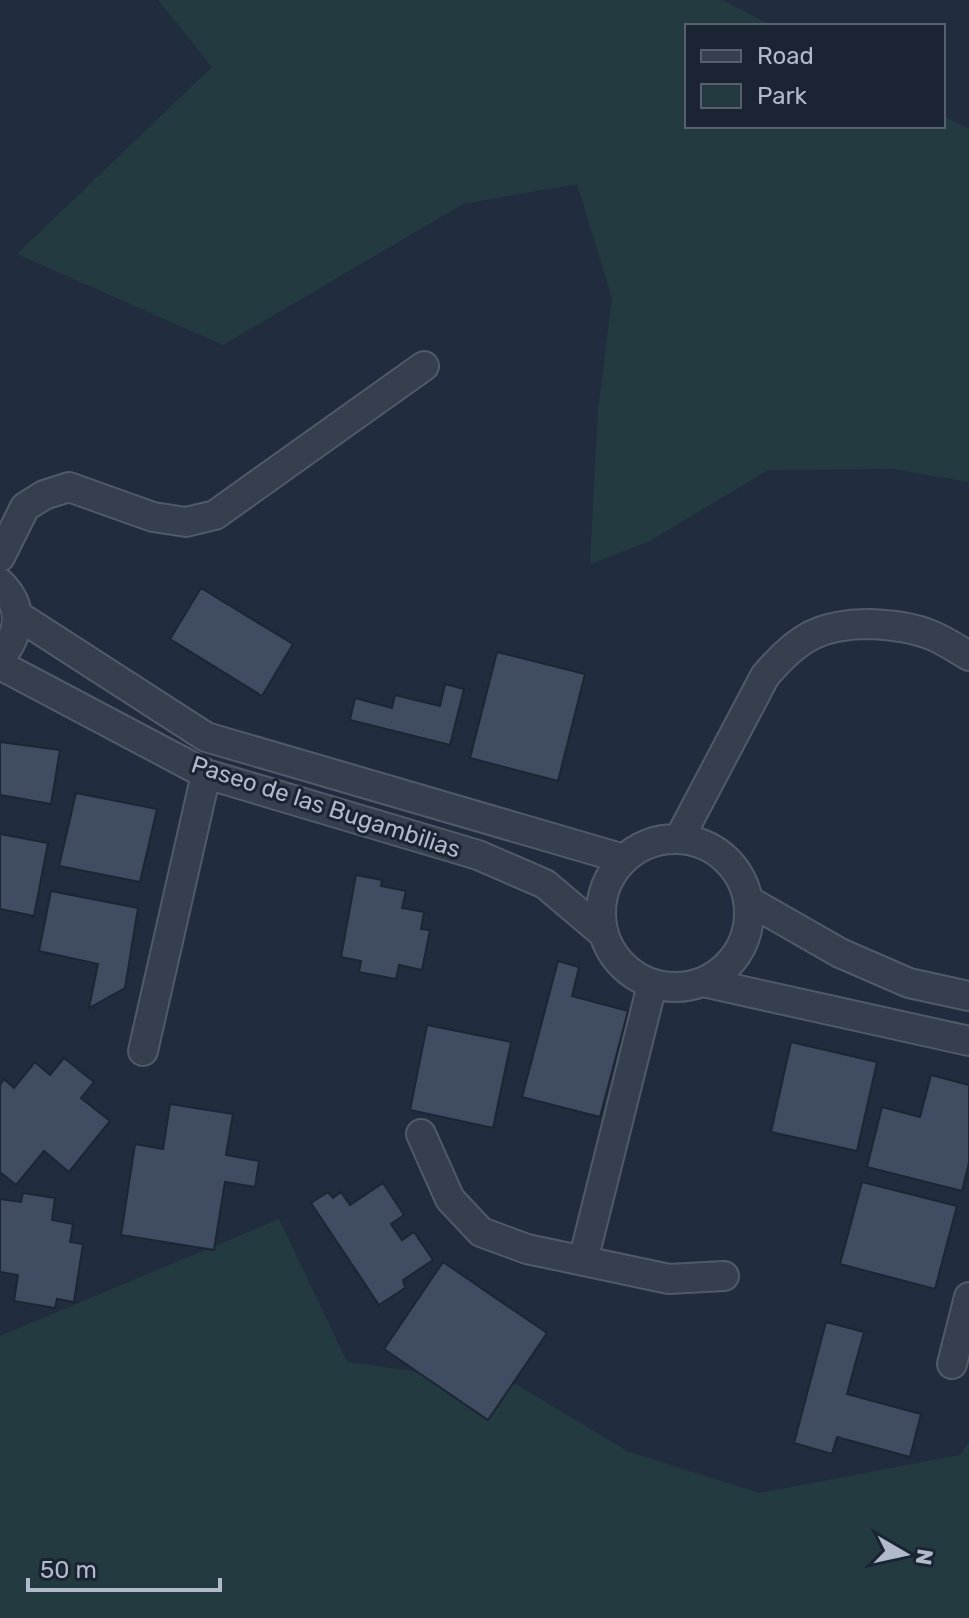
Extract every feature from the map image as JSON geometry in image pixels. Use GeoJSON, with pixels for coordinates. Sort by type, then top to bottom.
{"type":"FeatureCollection","features":[{"type":"Feature","properties":{"kind":"street"},"geometry":{"type":"LineString","coordinates":[[0,557],[25,507],[44,495],[69,487],[153,517],[186,522],[215,515],[424,366]]}},
{"type":"Feature","properties":{"kind":"street"},"geometry":{"type":"LineString","coordinates":[[0,583],[9,592],[17,615],[13,642],[0,658]]}},
{"type":"Feature","properties":{"kind":"street","name":"Paseo de las Bugambilias"},"geometry":{"type":"LineString","coordinates":[[17,615],[206,737],[624,859]]}},
{"type":"Feature","properties":{"kind":"street"},"geometry":{"type":"LineString","coordinates":[[679,839],[765,676],[783,654],[807,636],[840,624],[908,627],[935,636],[969,656]]}},
{"type":"Feature","properties":{"kind":"street","name":"Paseo de las Bugambilias"},"geometry":{"type":"LineString","coordinates":[[0,665],[206,774],[478,855],[545,884],[604,934]]}},
{"type":"Feature","properties":{"kind":"street"},"geometry":{"type":"LineString","coordinates":[[143,1051],[206,774]]}},
{"type":"Feature","properties":{"kind":"street"},"geometry":{"type":"LineString","coordinates":[[679,839],[704,844],[725,857],[741,877],[749,901],[749,926],[740,950],[724,969],[703,982],[687,987],[652,985],[631,973],[614,956],[604,934],[601,914],[604,894],[611,875],[624,859],[659,840],[679,839]]}},
{"type":"Feature","properties":{"kind":"street"},"geometry":{"type":"LineString","coordinates":[[749,901],[853,959],[909,983],[969,996]]}},
{"type":"Feature","properties":{"kind":"street"},"geometry":{"type":"LineString","coordinates":[[703,982],[969,1041]]}},
{"type":"Feature","properties":{"kind":"street"},"geometry":{"type":"LineString","coordinates":[[583,1261],[652,985]]}},
{"type":"Feature","properties":{"kind":"street"},"geometry":{"type":"LineString","coordinates":[[421,1134],[450,1199],[481,1232],[527,1249],[669,1279],[724,1276]]}},
{"type":"Feature","properties":{"kind":"street"},"geometry":{"type":"LineString","coordinates":[[952,1364],[969,1297]]}},
{"type":"Feature","properties":{"kind":"green space"},"geometry":{"type":"Polygon","coordinates":[[[158,0],[723,0],[768,24],[685,24],[685,128],[945,128],[945,117],[969,129],[969,482],[893,469],[768,470],[648,542],[590,564],[598,411],[612,298],[577,184],[463,204],[223,345],[17,254],[212,67],[158,0]]]}},
{"type":"Feature","properties":{"kind":"green space"},"geometry":{"type":"Polygon","coordinates":[[[279,1219],[347,1362],[517,1385],[629,1452],[759,1493],[960,1455],[969,1442],[969,1618],[0,1618],[0,1336],[279,1219]]]}},
{"type":"Feature","properties":{"kind":"building"},"geometry":{"type":"Polygon","coordinates":[[[201,588],[293,644],[262,696],[170,639],[201,588]]]}},
{"type":"Feature","properties":{"kind":"building"},"geometry":{"type":"Polygon","coordinates":[[[497,652],[585,674],[558,781],[470,758],[497,652]]]}},
{"type":"Feature","properties":{"kind":"building"},"geometry":{"type":"Polygon","coordinates":[[[445,684],[464,689],[450,745],[350,720],[355,698],[392,708],[395,695],[440,706],[445,684]]]}},
{"type":"Feature","properties":{"kind":"building"},"geometry":{"type":"Polygon","coordinates":[[[0,742],[60,750],[51,804],[0,795],[0,742]]]}},
{"type":"Feature","properties":{"kind":"building"},"geometry":{"type":"Polygon","coordinates":[[[76,793],[157,809],[140,882],[59,866],[76,793]]]}},
{"type":"Feature","properties":{"kind":"building"},"geometry":{"type":"Polygon","coordinates":[[[0,834],[48,843],[34,916],[0,909],[0,834]]]}},
{"type":"Feature","properties":{"kind":"building"},"geometry":{"type":"Polygon","coordinates":[[[356,875],[382,880],[381,886],[406,891],[402,908],[424,912],[421,929],[430,930],[422,970],[399,965],[396,979],[359,972],[361,961],[341,957],[356,875]]]}},
{"type":"Feature","properties":{"kind":"building"},"geometry":{"type":"Polygon","coordinates":[[[51,891],[138,908],[125,988],[89,1008],[98,964],[39,951],[51,891]]]}},
{"type":"Feature","properties":{"kind":"building"},"geometry":{"type":"Polygon","coordinates":[[[558,961],[579,967],[572,996],[628,1011],[600,1117],[522,1097],[558,961]]]}},
{"type":"Feature","properties":{"kind":"building"},"geometry":{"type":"Polygon","coordinates":[[[427,1025],[511,1042],[493,1128],[410,1110],[427,1025]]]}},
{"type":"Feature","properties":{"kind":"building"},"geometry":{"type":"Polygon","coordinates":[[[791,1042],[877,1062],[857,1151],[771,1132],[791,1042]]]}},
{"type":"Feature","properties":{"kind":"building"},"geometry":{"type":"Polygon","coordinates":[[[64,1058],[94,1082],[81,1098],[110,1121],[69,1172],[44,1151],[16,1185],[0,1172],[0,1085],[4,1079],[14,1088],[35,1062],[50,1075],[64,1058]]]}},
{"type":"Feature","properties":{"kind":"building"},"geometry":{"type":"Polygon","coordinates":[[[931,1075],[969,1085],[969,1163],[962,1191],[867,1167],[882,1107],[920,1117],[931,1075]]]}},
{"type":"Feature","properties":{"kind":"building"},"geometry":{"type":"Polygon","coordinates":[[[170,1104],[233,1114],[226,1155],[259,1161],[255,1187],[225,1182],[214,1250],[121,1235],[135,1144],[163,1149],[170,1104]]]}},
{"type":"Feature","properties":{"kind":"building"},"geometry":{"type":"Polygon","coordinates":[[[862,1182],[957,1206],[935,1289],[840,1264],[862,1182]]]}},
{"type":"Feature","properties":{"kind":"building"},"geometry":{"type":"Polygon","coordinates":[[[383,1183],[404,1215],[391,1224],[402,1240],[414,1232],[433,1260],[403,1280],[405,1288],[379,1305],[311,1203],[328,1192],[333,1198],[341,1192],[350,1205],[383,1183]]]}},
{"type":"Feature","properties":{"kind":"building"},"geometry":{"type":"Polygon","coordinates":[[[23,1193],[55,1198],[52,1220],[73,1224],[70,1242],[83,1244],[74,1302],[57,1299],[55,1308],[14,1301],[18,1275],[0,1272],[0,1199],[21,1202],[23,1193]]]}},
{"type":"Feature","properties":{"kind":"building"},"geometry":{"type":"Polygon","coordinates":[[[443,1262],[547,1333],[488,1420],[384,1349],[443,1262]]]}},
{"type":"Feature","properties":{"kind":"building"},"geometry":{"type":"Polygon","coordinates":[[[826,1322],[864,1332],[847,1394],[921,1414],[910,1457],[837,1437],[832,1454],[794,1443],[826,1322]]]}}]}
